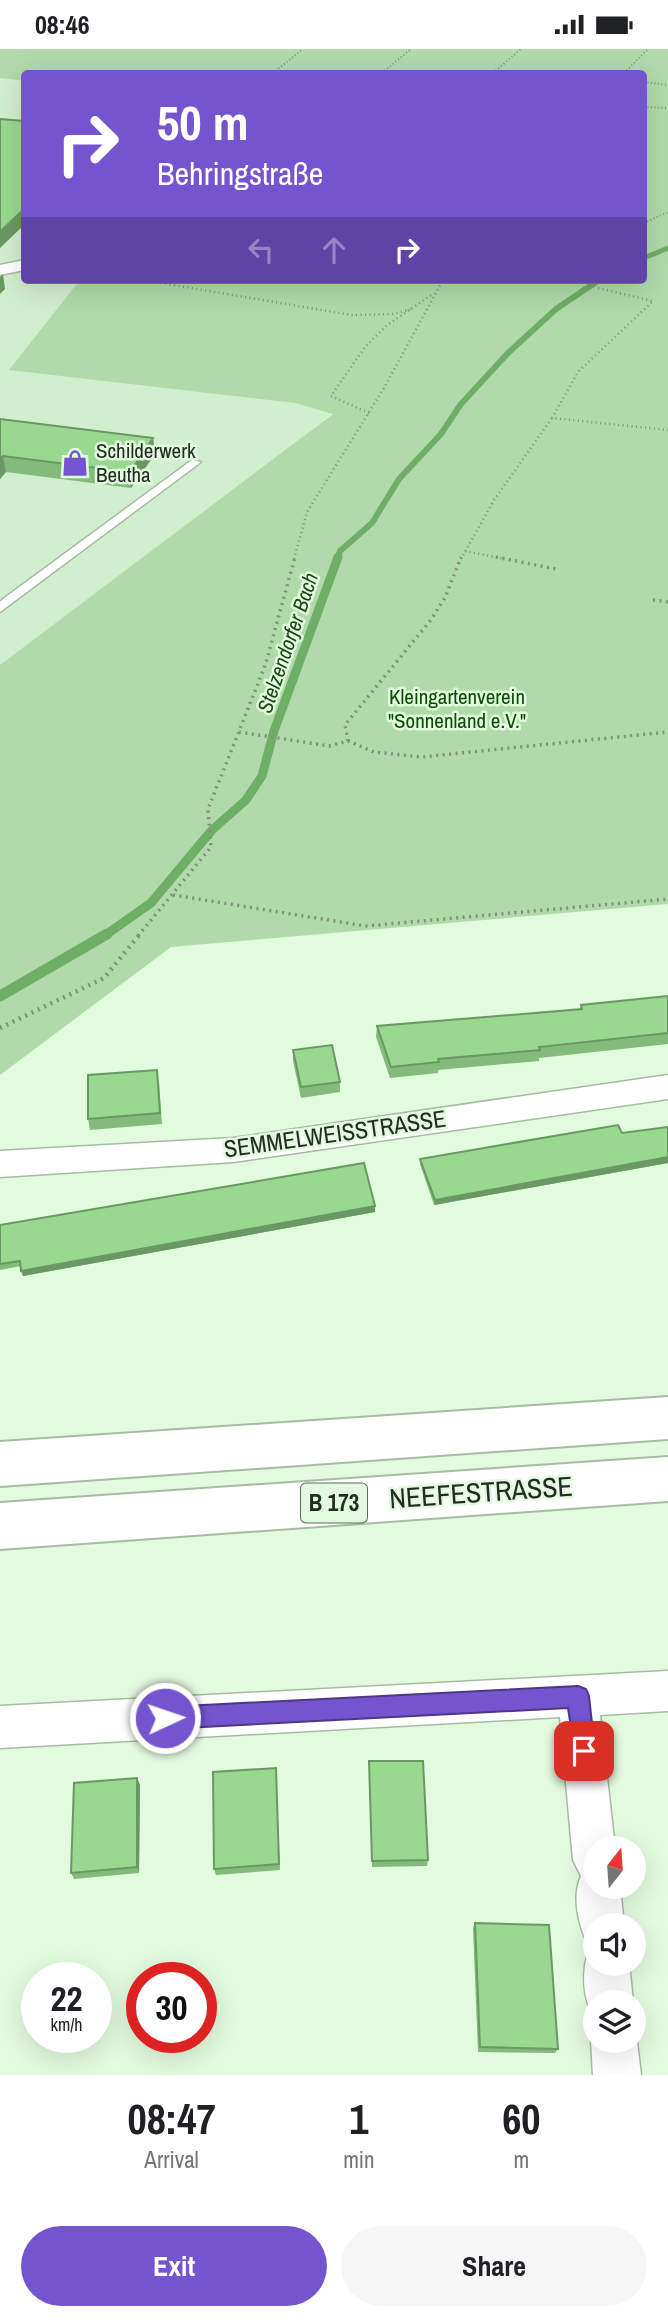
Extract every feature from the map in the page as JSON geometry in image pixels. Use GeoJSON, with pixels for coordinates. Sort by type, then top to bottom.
{"type":"FeatureCollection","features":[{"type":"Feature","properties":{"kind":"highway"},"geometry":{"type":"LineString","coordinates":[[0,1464],[668,1418]]}},
{"type":"Feature","properties":{"kind":"highway","name":"NEEFESTRASSE"},"geometry":{"type":"LineString","coordinates":[[0,1526],[668,1479]]}},
{"type":"Feature","properties":{"kind":"street"},"geometry":{"type":"LineString","coordinates":[[0,271],[21,266]]}},
{"type":"Feature","properties":{"kind":"street"},"geometry":{"type":"LineString","coordinates":[[0,271],[21,274]]}},
{"type":"Feature","properties":{"kind":"street","name":"SEMMELWEISSTRASSE"},"geometry":{"type":"LineString","coordinates":[[0,1164],[233,1150],[668,1087]]}},
{"type":"Feature","properties":{"kind":"street"},"geometry":{"type":"LineString","coordinates":[[0,1727],[668,1691]]}},
{"type":"Feature","properties":{"kind":"street"},"geometry":{"type":"LineString","coordinates":[[578,1696],[593,1836]]}},
{"type":"Feature","properties":{"kind":"street"},"geometry":{"type":"LineString","coordinates":[[615,2053],[617,2075]]}},
{"type":"Feature","properties":{"kind":"lane"},"geometry":{"type":"LineString","coordinates":[[0,609],[7,601],[196,462]]}},
{"type":"Feature","properties":{"kind":"path"},"geometry":{"type":"LineString","coordinates":[[277,70],[303,49]]}},
{"type":"Feature","properties":{"kind":"path"},"geometry":{"type":"LineString","coordinates":[[386,70],[411,49]]}},
{"type":"Feature","properties":{"kind":"path"},"geometry":{"type":"LineString","coordinates":[[496,70],[521,49]]}},
{"type":"Feature","properties":{"kind":"path"},"geometry":{"type":"LineString","coordinates":[[627,70],[648,49]]}},
{"type":"Feature","properties":{"kind":"path"},"geometry":{"type":"LineString","coordinates":[[647,82],[668,85]]}},
{"type":"Feature","properties":{"kind":"path"},"geometry":{"type":"LineString","coordinates":[[647,107],[668,108]]}},
{"type":"Feature","properties":{"kind":"path"},"geometry":{"type":"LineString","coordinates":[[647,221],[668,212]]}},
{"type":"Feature","properties":{"kind":"path"},"geometry":{"type":"LineString","coordinates":[[167,284],[352,315],[393,314],[412,309]]}},
{"type":"Feature","properties":{"kind":"path"},"geometry":{"type":"LineString","coordinates":[[0,1028],[104,978],[211,847],[208,809],[265,666],[307,512],[369,413],[441,284]]}},
{"type":"Feature","properties":{"kind":"path"},"geometry":{"type":"LineString","coordinates":[[348,741],[345,726],[368,692],[418,639],[442,603],[465,551],[490,507],[552,418],[578,372],[653,301],[590,284]]}},
{"type":"Feature","properties":{"kind":"path"},"geometry":{"type":"LineString","coordinates":[[369,413],[331,396],[365,347],[386,326],[435,293]]}},
{"type":"Feature","properties":{"kind":"path"},"geometry":{"type":"LineString","coordinates":[[552,418],[668,430]]}},
{"type":"Feature","properties":{"kind":"path"},"geometry":{"type":"LineString","coordinates":[[465,551],[556,569]]}},
{"type":"Feature","properties":{"kind":"path"},"geometry":{"type":"LineString","coordinates":[[653,600],[668,602]]}},
{"type":"Feature","properties":{"kind":"path"},"geometry":{"type":"LineString","coordinates":[[239,732],[329,746],[348,741],[380,754],[421,757],[668,732]]}},
{"type":"Feature","properties":{"kind":"path"},"geometry":{"type":"LineString","coordinates":[[172,895],[366,926],[668,899]]}},
{"type":"Feature","properties":{"kind":"shaded area"},"geometry":{"type":"Polygon","coordinates":[[[0,78],[21,81],[21,284],[79,284],[76,285],[295,403],[333,413],[0,674],[0,78]]]}},
{"type":"Feature","properties":{"kind":"green space","name":"Kleingartenverein \"Sonnenland e.V.\""},"geometry":{"type":"Polygon","coordinates":[[[0,49],[668,49],[668,904],[171,947],[0,1075],[0,665],[333,414],[295,403],[9,370],[79,284],[647,284],[647,70],[21,70],[21,81],[0,78],[0,49]]]}},
{"type":"Feature","properties":{"kind":"building"},"geometry":{"type":"Polygon","coordinates":[[[0,119],[21,121],[21,212],[0,232],[0,119]]]}},
{"type":"Feature","properties":{"kind":"building"},"geometry":{"type":"Polygon","coordinates":[[[0,419],[153,438],[130,472],[3,456],[0,459],[0,419]]]}},
{"type":"Feature","properties":{"kind":"building"},"geometry":{"type":"Polygon","coordinates":[[[668,996],[668,1033],[539,1047],[540,1050],[438,1059],[439,1062],[391,1067],[377,1026],[582,1009],[581,1005],[668,996]]]}},
{"type":"Feature","properties":{"kind":"building"},"geometry":{"type":"Polygon","coordinates":[[[332,1045],[340,1082],[301,1087],[293,1050],[332,1045]]]}},
{"type":"Feature","properties":{"kind":"building"},"geometry":{"type":"Polygon","coordinates":[[[157,1070],[160,1113],[88,1119],[88,1075],[157,1070]]]}},
{"type":"Feature","properties":{"kind":"building"},"geometry":{"type":"Polygon","coordinates":[[[618,1125],[622,1133],[668,1127],[668,1157],[435,1200],[420,1159],[618,1125]]]}},
{"type":"Feature","properties":{"kind":"building"},"geometry":{"type":"Polygon","coordinates":[[[364,1163],[375,1206],[21,1271],[20,1261],[0,1264],[0,1225],[364,1163]]]}},
{"type":"Feature","properties":{"kind":"building"},"geometry":{"type":"Polygon","coordinates":[[[369,1761],[423,1761],[428,1860],[372,1861],[369,1761]]]}},
{"type":"Feature","properties":{"kind":"building"},"geometry":{"type":"Polygon","coordinates":[[[276,1768],[279,1864],[214,1869],[213,1772],[276,1768]]]}},
{"type":"Feature","properties":{"kind":"building"},"geometry":{"type":"Polygon","coordinates":[[[137,1778],[137,1867],[71,1873],[74,1783],[137,1778]]]}},
{"type":"Feature","properties":{"kind":"building"},"geometry":{"type":"Polygon","coordinates":[[[475,1923],[549,1925],[558,2049],[480,2047],[475,1923]]]}},
{"type":"Feature","properties":{"kind":"waterway","name":"Stelzendorfer Bach"},"geometry":{"type":"LineString","coordinates":[[647,257],[668,248]]}},
{"type":"Feature","properties":{"kind":"waterway","name":"Stelzendorfer Bach"},"geometry":{"type":"LineString","coordinates":[[337,559],[340,551],[372,523],[399,479],[441,434],[461,404],[508,353],[556,309],[593,284]]}},
{"type":"Feature","properties":{"kind":"waterway","name":"Stelzendorfer Bach"},"geometry":{"type":"LineString","coordinates":[[106,935],[151,903],[212,830],[246,800],[262,776],[274,731],[338,557]]}},
{"type":"Feature","properties":{"kind":"waterway","name":"Stelzendorfer Bach"},"geometry":{"type":"LineString","coordinates":[[0,996],[106,935]]}},
{"type":"Feature","properties":{"kind":"place","name":"Schilderwerk Beutha"},"geometry":{"type":"Point","coordinates":[75,463]}},
{"type":"Feature","properties":{"kind":"route"},"geometry":{"type":"LineString","coordinates":[[165,1718],[578,1696],[584,1751]]}}]}
